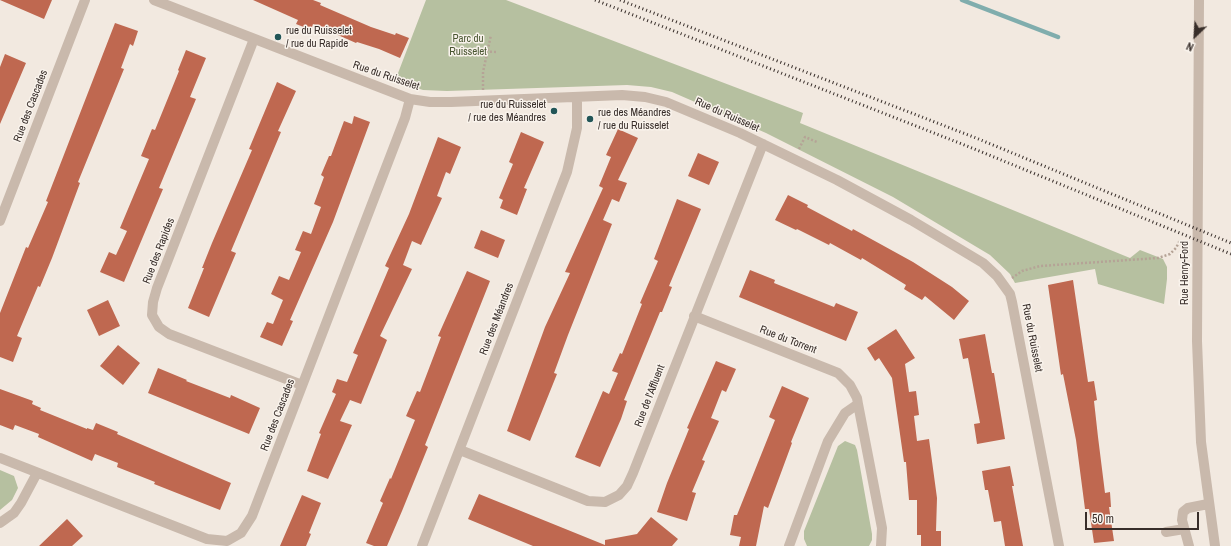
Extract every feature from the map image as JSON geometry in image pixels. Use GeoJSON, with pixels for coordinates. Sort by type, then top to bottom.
{"type":"FeatureCollection","features":[{"type":"Feature","properties":{"kind":"street","name":"Rue des Cascades"},"geometry":{"type":"LineString","coordinates":[[0,221],[85,0]]}},
{"type":"Feature","properties":{"kind":"street","name":"Rue du Ruisselet"},"geometry":{"type":"LineString","coordinates":[[154,0],[410,99],[438,102],[622,95],[661,101],[704,117],[795,159],[887,206],[957,247],[983,263],[1004,284],[1010,294],[1016,317],[1059,546]]}},
{"type":"Feature","properties":{"kind":"street","name":"Rue Henry-Ford"},"geometry":{"type":"LineString","coordinates":[[1199,0],[1196,244],[1197,341],[1200,424],[1208,504],[1215,546]]}},
{"type":"Feature","properties":{"kind":"street","name":"Rue des Rapides"},"geometry":{"type":"LineString","coordinates":[[254,39],[157,288],[153,302],[152,315],[159,327],[176,338],[302,385]]}},
{"type":"Feature","properties":{"kind":"street","name":"Rue des Méandres"},"geometry":{"type":"LineString","coordinates":[[422,546],[567,172],[577,128],[577,97]]}},
{"type":"Feature","properties":{"kind":"street","name":"Rue des Cascades"},"geometry":{"type":"LineString","coordinates":[[0,458],[207,539],[227,541],[241,534],[250,521],[405,118],[410,99]]}},
{"type":"Feature","properties":{"kind":"street","name":"Rue de l'Affluent"},"geometry":{"type":"LineString","coordinates":[[460,450],[588,501],[600,502],[614,498],[627,486],[763,144]]}},
{"type":"Feature","properties":{"kind":"street","name":"Rue du Torrent"},"geometry":{"type":"LineString","coordinates":[[694,316],[838,373],[850,386],[858,404],[882,528],[881,546]]}},
{"type":"Feature","properties":{"kind":"street"},"geometry":{"type":"LineString","coordinates":[[789,546],[828,441],[844,414],[858,404]]}},
{"type":"Feature","properties":{"kind":"street"},"geometry":{"type":"LineString","coordinates":[[0,523],[14,513],[22,503],[37,473]]}},
{"type":"Feature","properties":{"kind":"street"},"geometry":{"type":"LineString","coordinates":[[1189,546],[1182,516],[1185,510],[1208,504]]}},
{"type":"Feature","properties":{"kind":"street"},"geometry":{"type":"LineString","coordinates":[[1166,532],[1184,528]]}},
{"type":"Feature","properties":{"kind":"path"},"geometry":{"type":"LineString","coordinates":[[483,101],[482,76],[486,52],[491,35]]}},
{"type":"Feature","properties":{"kind":"path"},"geometry":{"type":"LineString","coordinates":[[466,51],[498,52]]}},
{"type":"Feature","properties":{"kind":"path"},"geometry":{"type":"LineString","coordinates":[[795,159],[805,137],[817,142]]}},
{"type":"Feature","properties":{"kind":"path"},"geometry":{"type":"LineString","coordinates":[[1004,284],[1022,271],[1040,266],[1158,258],[1170,254],[1179,242],[1196,244]]}},
{"type":"Feature","properties":{"kind":"green space","name":"Parc du Ruisselet"},"geometry":{"type":"Polygon","coordinates":[[[426,0],[506,0],[803,113],[800,123],[1130,258],[1140,250],[1163,259],[1167,267],[1164,304],[1098,284],[1095,269],[1015,283],[1010,274],[990,255],[893,197],[766,133],[672,92],[651,87],[627,85],[447,91],[423,90],[395,81],[426,0]]]}},
{"type":"Feature","properties":{"kind":"green space"},"geometry":{"type":"Polygon","coordinates":[[[845,441],[855,445],[857,450],[872,540],[869,546],[807,546],[804,539],[804,531],[838,446],[845,441]]]}},
{"type":"Feature","properties":{"kind":"green space"},"geometry":{"type":"Polygon","coordinates":[[[0,470],[14,476],[18,488],[12,500],[0,510],[0,470]]]}},
{"type":"Feature","properties":{"kind":"building"},"geometry":{"type":"Polygon","coordinates":[[[0,0],[52,0],[44,19],[0,0]]]}},
{"type":"Feature","properties":{"kind":"building"},"geometry":{"type":"Polygon","coordinates":[[[253,0],[313,0],[321,3],[320,5],[371,27],[409,38],[400,58],[379,49],[357,42],[356,43],[313,24],[311,30],[296,24],[298,20],[253,0]]]}},
{"type":"Feature","properties":{"kind":"building"},"geometry":{"type":"Polygon","coordinates":[[[115,23],[138,31],[133,46],[130,44],[121,68],[124,69],[78,182],[80,183],[52,258],[40,287],[38,286],[17,336],[22,338],[13,362],[0,357],[0,313],[26,247],[28,248],[48,202],[46,201],[115,23]]]}},
{"type":"Feature","properties":{"kind":"building"},"geometry":{"type":"Polygon","coordinates":[[[186,50],[206,58],[190,97],[196,99],[159,188],[163,189],[124,282],[100,272],[109,252],[116,255],[127,231],[120,228],[149,159],[141,156],[152,129],[155,130],[186,50]]]}},
{"type":"Feature","properties":{"kind":"building"},"geometry":{"type":"Polygon","coordinates":[[[5,54],[26,63],[0,124],[0,67],[5,54]]]}},
{"type":"Feature","properties":{"kind":"building"},"geometry":{"type":"Polygon","coordinates":[[[277,82],[296,91],[278,131],[281,132],[231,251],[236,253],[209,317],[188,308],[212,243],[252,150],[249,149],[277,82]]]}},
{"type":"Feature","properties":{"kind":"building"},"geometry":{"type":"Polygon","coordinates":[[[354,116],[370,122],[333,222],[290,320],[293,321],[282,346],[260,337],[267,322],[273,324],[283,300],[271,294],[279,276],[289,280],[301,252],[295,250],[303,231],[311,234],[321,207],[314,204],[324,177],[321,175],[329,156],[331,156],[344,121],[352,124],[354,116]]]}},
{"type":"Feature","properties":{"kind":"building"},"geometry":{"type":"Polygon","coordinates":[[[618,129],[638,138],[618,180],[627,183],[619,202],[612,199],[603,220],[612,224],[568,335],[554,373],[557,374],[530,441],[507,431],[545,327],[570,273],[565,272],[603,188],[599,186],[611,157],[606,155],[618,129]]]}},
{"type":"Feature","properties":{"kind":"building"},"geometry":{"type":"Polygon","coordinates":[[[521,132],[544,142],[524,188],[527,189],[517,215],[500,208],[503,200],[499,198],[513,164],[509,162],[521,132]]]}},
{"type":"Feature","properties":{"kind":"building"},"geometry":{"type":"Polygon","coordinates":[[[438,137],[461,147],[450,174],[446,172],[437,196],[442,198],[421,245],[412,241],[403,265],[412,269],[380,336],[387,340],[361,404],[350,400],[340,421],[352,425],[328,479],[307,471],[321,434],[319,433],[336,394],[332,392],[337,379],[347,382],[358,355],[353,353],[389,268],[385,266],[409,214],[438,137]]]}},
{"type":"Feature","properties":{"kind":"building"},"geometry":{"type":"Polygon","coordinates":[[[698,153],[719,162],[709,185],[688,176],[698,153]]]}},
{"type":"Feature","properties":{"kind":"building"},"geometry":{"type":"Polygon","coordinates":[[[788,195],[808,205],[807,207],[852,231],[853,229],[913,262],[952,287],[969,301],[954,320],[925,296],[922,300],[904,289],[906,285],[862,258],[861,260],[830,243],[829,245],[775,220],[788,195]]]}},
{"type":"Feature","properties":{"kind":"building"},"geometry":{"type":"Polygon","coordinates":[[[677,199],[701,209],[669,286],[672,287],[662,312],[660,312],[624,400],[627,401],[621,419],[600,467],[575,457],[603,391],[609,394],[618,373],[612,371],[620,353],[622,354],[642,304],[640,303],[658,261],[654,259],[677,199]]]}},
{"type":"Feature","properties":{"kind":"building"},"geometry":{"type":"Polygon","coordinates":[[[481,230],[505,240],[498,258],[474,248],[481,230]]]}},
{"type":"Feature","properties":{"kind":"building"},"geometry":{"type":"Polygon","coordinates":[[[750,270],[775,280],[774,283],[834,307],[836,303],[858,312],[846,341],[739,297],[750,270]]]}},
{"type":"Feature","properties":{"kind":"building"},"geometry":{"type":"Polygon","coordinates":[[[467,271],[490,281],[425,445],[428,447],[387,546],[374,546],[366,543],[383,503],[380,501],[390,478],[391,479],[415,420],[406,416],[417,391],[420,392],[441,337],[438,336],[467,271]]]}},
{"type":"Feature","properties":{"kind":"building"},"geometry":{"type":"Polygon","coordinates":[[[1073,280],[1088,382],[1094,381],[1097,400],[1094,401],[1098,437],[1105,493],[1110,492],[1111,507],[1109,507],[1114,541],[1094,543],[1089,509],[1085,509],[1076,440],[1063,374],[1061,375],[1048,285],[1073,280]]]}},
{"type":"Feature","properties":{"kind":"building"},"geometry":{"type":"Polygon","coordinates":[[[108,300],[120,326],[99,336],[87,310],[108,300]]]}},
{"type":"Feature","properties":{"kind":"building"},"geometry":{"type":"Polygon","coordinates":[[[896,329],[915,358],[905,364],[909,392],[916,391],[919,415],[914,416],[917,441],[929,439],[937,498],[936,531],[941,531],[941,546],[921,546],[921,535],[917,535],[917,500],[909,500],[906,462],[904,462],[892,378],[879,358],[875,361],[867,348],[896,329]]]}},
{"type":"Feature","properties":{"kind":"building"},"geometry":{"type":"Polygon","coordinates":[[[985,334],[992,373],[994,373],[1005,439],[977,444],[974,424],[980,423],[968,358],[963,359],[959,339],[985,334]]]}},
{"type":"Feature","properties":{"kind":"building"},"geometry":{"type":"Polygon","coordinates":[[[118,345],[140,363],[123,385],[100,366],[118,345]]]}},
{"type":"Feature","properties":{"kind":"building"},"geometry":{"type":"Polygon","coordinates":[[[716,361],[736,369],[726,392],[722,390],[711,418],[719,421],[702,460],[705,461],[692,492],[696,493],[687,521],[657,512],[689,429],[687,428],[716,361]]]}},
{"type":"Feature","properties":{"kind":"building"},"geometry":{"type":"Polygon","coordinates":[[[158,368],[187,380],[186,381],[230,398],[231,395],[260,408],[249,434],[148,393],[158,368]]]}},
{"type":"Feature","properties":{"kind":"building"},"geometry":{"type":"Polygon","coordinates":[[[782,386],[809,398],[791,442],[792,443],[768,508],[764,506],[756,546],[739,546],[741,537],[730,535],[734,515],[737,515],[775,420],[769,417],[782,386]]]}},
{"type":"Feature","properties":{"kind":"building"},"geometry":{"type":"Polygon","coordinates":[[[0,389],[33,401],[32,404],[41,408],[40,410],[87,429],[93,430],[96,423],[118,432],[117,434],[231,483],[220,510],[154,484],[155,482],[117,467],[118,463],[95,454],[92,461],[38,437],[39,434],[15,425],[13,430],[0,425],[0,389]]]}},
{"type":"Feature","properties":{"kind":"building"},"geometry":{"type":"Polygon","coordinates":[[[1010,466],[1014,486],[1012,486],[1023,546],[1005,546],[1001,521],[994,522],[988,490],[985,490],[982,471],[1010,466]]]}},
{"type":"Feature","properties":{"kind":"building"},"geometry":{"type":"Polygon","coordinates":[[[479,494],[605,545],[605,540],[637,534],[651,517],[678,539],[672,546],[533,546],[468,519],[479,494]]]}},
{"type":"Feature","properties":{"kind":"building"},"geometry":{"type":"Polygon","coordinates":[[[302,495],[321,503],[309,533],[311,534],[306,546],[280,546],[302,495]]]}},
{"type":"Feature","properties":{"kind":"building"},"geometry":{"type":"Polygon","coordinates":[[[67,519],[83,536],[72,546],[39,546],[67,519]]]}},
{"type":"Feature","properties":{"kind":"waterway"},"geometry":{"type":"LineString","coordinates":[[962,0],[1058,37]]}},
{"type":"Feature","properties":{"kind":"railway"},"geometry":{"type":"LineString","coordinates":[[595,0],[967,146],[1231,254]]}},
{"type":"Feature","properties":{"kind":"railway"},"geometry":{"type":"LineString","coordinates":[[620,0],[976,138],[1231,243]]}},
{"type":"Feature","properties":{"kind":"place","name":"rue du Ruisselet / rue du Rapide"},"geometry":{"type":"Point","coordinates":[278,37]}},
{"type":"Feature","properties":{"kind":"place","name":"rue du Ruisselet / rue des Méandres"},"geometry":{"type":"Point","coordinates":[554,111]}},
{"type":"Feature","properties":{"kind":"place","name":"rue des Méandres / rue du Ruisselet"},"geometry":{"type":"Point","coordinates":[590,119]}}]}
